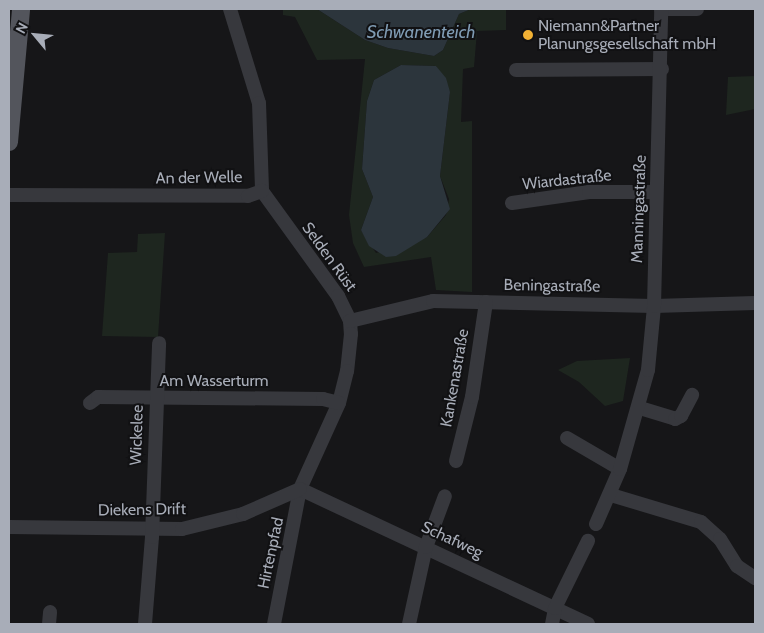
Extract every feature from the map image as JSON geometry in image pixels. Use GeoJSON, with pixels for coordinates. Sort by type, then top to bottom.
{"type":"FeatureCollection","features":[{"type":"Feature","properties":{"kind":"main road"},"geometry":{"type":"LineString","coordinates":[[9,142],[21,9]]}},
{"type":"Feature","properties":{"kind":"street","name":"An der Welle"},"geometry":{"type":"LineString","coordinates":[[9,195],[248,196],[262,191],[259,103],[230,9]]}},
{"type":"Feature","properties":{"kind":"street"},"geometry":{"type":"LineString","coordinates":[[661,9],[697,9]]}},
{"type":"Feature","properties":{"kind":"street","name":"Manningastraße"},"geometry":{"type":"LineString","coordinates":[[596,524],[611,495],[620,469],[640,408],[648,370],[654,306],[656,192],[662,69],[661,9]]}},
{"type":"Feature","properties":{"kind":"street"},"geometry":{"type":"LineString","coordinates":[[516,70],[662,69]]}},
{"type":"Feature","properties":{"kind":"street","name":"Selden Rüst"},"geometry":{"type":"LineString","coordinates":[[262,191],[338,296],[350,321],[347,371],[339,403],[300,489]]}},
{"type":"Feature","properties":{"kind":"street","name":"Wiardastraße"},"geometry":{"type":"LineString","coordinates":[[512,203],[589,192],[656,192]]}},
{"type":"Feature","properties":{"kind":"street","name":"Beningastraße"},"geometry":{"type":"LineString","coordinates":[[350,321],[433,301],[654,306],[755,302]]}},
{"type":"Feature","properties":{"kind":"street","name":"Kankenastraße"},"geometry":{"type":"LineString","coordinates":[[456,460],[472,397],[486,302]]}},
{"type":"Feature","properties":{"kind":"street","name":"Wickelee"},"geometry":{"type":"LineString","coordinates":[[145,624],[152,529],[156,398],[160,343]]}},
{"type":"Feature","properties":{"kind":"street"},"geometry":{"type":"LineString","coordinates":[[640,408],[675,419],[681,416],[692,395]]}},
{"type":"Feature","properties":{"kind":"street","name":"Am Wasserturm"},"geometry":{"type":"LineString","coordinates":[[90,403],[98,397],[323,399],[339,403]]}},
{"type":"Feature","properties":{"kind":"street"},"geometry":{"type":"LineString","coordinates":[[567,438],[620,469]]}},
{"type":"Feature","properties":{"kind":"street","name":"Diekens Drift"},"geometry":{"type":"LineString","coordinates":[[9,527],[182,529],[244,514],[300,489]]}},
{"type":"Feature","properties":{"kind":"street","name":"Schafweg"},"geometry":{"type":"LineString","coordinates":[[300,489],[588,624]]}},
{"type":"Feature","properties":{"kind":"street","name":"Hirtenpfad"},"geometry":{"type":"LineString","coordinates":[[274,624],[300,489]]}},
{"type":"Feature","properties":{"kind":"street"},"geometry":{"type":"LineString","coordinates":[[611,495],[645,508],[664,509],[701,522],[720,538],[737,566],[755,578]]}},
{"type":"Feature","properties":{"kind":"street"},"geometry":{"type":"LineString","coordinates":[[409,624],[426,547],[445,496]]}},
{"type":"Feature","properties":{"kind":"street"},"geometry":{"type":"LineString","coordinates":[[552,624],[555,608],[588,541]]}},
{"type":"Feature","properties":{"kind":"shaded area"},"geometry":{"type":"Polygon","coordinates":[[[283,9],[317,9],[365,40],[388,48],[434,56],[443,50],[459,14],[471,9],[506,9],[506,30],[477,31],[474,67],[463,69],[461,122],[472,121],[472,292],[436,290],[431,257],[364,267],[353,243],[349,215],[365,59],[317,60],[295,17],[283,15],[283,9]],[[401,65],[374,80],[367,101],[362,169],[373,197],[361,230],[376,253],[427,237],[446,215],[449,199],[440,176],[450,92],[436,66],[401,65]]]}},
{"type":"Feature","properties":{"kind":"shaded area"},"geometry":{"type":"Polygon","coordinates":[[[755,76],[755,109],[726,115],[728,77],[755,76]]]}},
{"type":"Feature","properties":{"kind":"shaded area"},"geometry":{"type":"Polygon","coordinates":[[[165,233],[158,337],[102,336],[108,253],[137,252],[138,234],[165,233]]]}},
{"type":"Feature","properties":{"kind":"shaded area"},"geometry":{"type":"Polygon","coordinates":[[[630,358],[623,401],[605,406],[579,382],[558,370],[577,361],[630,358]]]}},
{"type":"Feature","properties":{"kind":"water","name":"Schwanenteich"},"geometry":{"type":"Polygon","coordinates":[[[317,9],[471,9],[459,14],[443,50],[434,56],[388,48],[365,40],[317,9]]]}},
{"type":"Feature","properties":{"kind":"water"},"geometry":{"type":"Polygon","coordinates":[[[401,65],[436,66],[446,78],[450,92],[440,176],[450,209],[427,237],[396,256],[386,257],[369,246],[361,230],[373,197],[362,169],[367,101],[374,80],[401,65]]]}},
{"type":"Feature","properties":{"kind":"place","name":"Niemann&Partner Planungsgesellschaft mbH"},"geometry":{"type":"Point","coordinates":[528,35]}}]}
